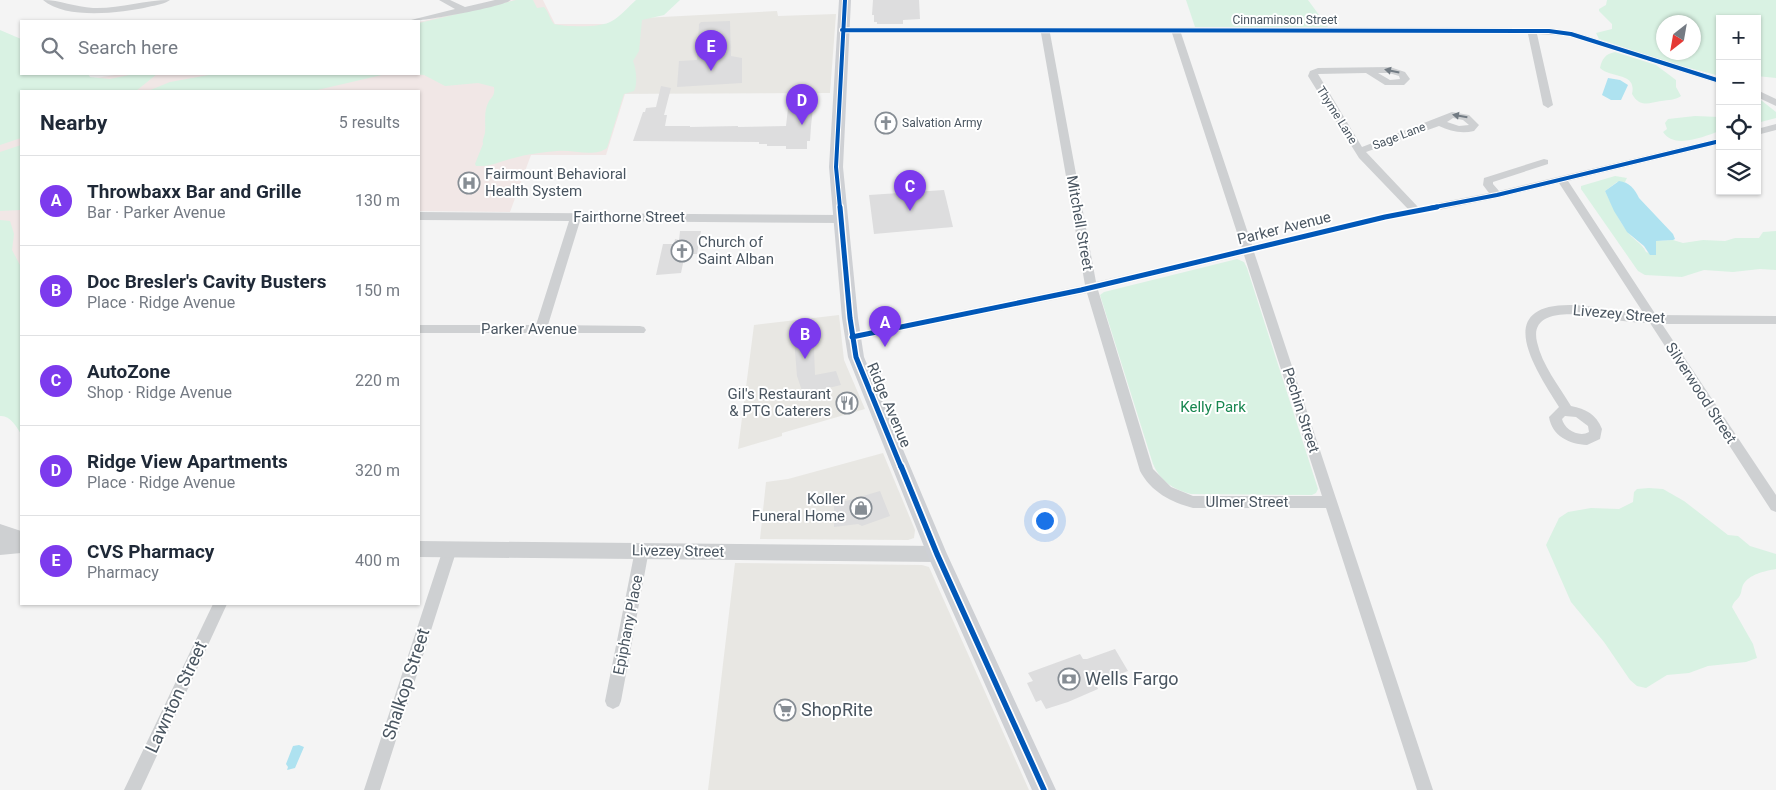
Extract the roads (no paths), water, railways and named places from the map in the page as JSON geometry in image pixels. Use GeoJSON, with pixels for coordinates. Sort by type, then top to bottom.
{"type":"FeatureCollection","features":[{"type":"Feature","properties":{"kind":"main road","name":"Ridge Avenue"},"geometry":{"type":"LineString","coordinates":[[845,0],[836,153],[840,219],[852,337],[859,368],[937,554],[1044,790]]}},
{"type":"Feature","properties":{"kind":"street"},"geometry":{"type":"LineString","coordinates":[[47,0],[64,7],[100,11],[125,9],[166,0]]}},
{"type":"Feature","properties":{"kind":"street"},"geometry":{"type":"LineString","coordinates":[[443,0],[465,10]]}},
{"type":"Feature","properties":{"kind":"street"},"geometry":{"type":"LineString","coordinates":[[416,20],[507,0]]}},
{"type":"Feature","properties":{"kind":"street","name":"Cinnaminson Street"},"geometry":{"type":"LineString","coordinates":[[842,30],[1555,31],[1571,34],[1716,80]]}},
{"type":"Feature","properties":{"kind":"street","name":"Mitchell Street"},"geometry":{"type":"LineString","coordinates":[[1045,30],[1091,287],[1144,463],[1152,479],[1166,491]]}},
{"type":"Feature","properties":{"kind":"street","name":"Pechin Street"},"geometry":{"type":"LineString","coordinates":[[1176,31],[1425,790]]}},
{"type":"Feature","properties":{"kind":"street"},"geometry":{"type":"LineString","coordinates":[[1532,31],[1548,105]]}},
{"type":"Feature","properties":{"kind":"street","name":"Thyme Lane"},"geometry":{"type":"LineString","coordinates":[[1360,152],[1312,75],[1318,70],[1368,70]]}},
{"type":"Feature","properties":{"kind":"street"},"geometry":{"type":"LineString","coordinates":[[1534,86],[1545,88]]}},
{"type":"Feature","properties":{"kind":"street"},"geometry":{"type":"LineString","coordinates":[[1761,95],[1776,103]]}},
{"type":"Feature","properties":{"kind":"street","name":"Sage Lane"},"geometry":{"type":"LineString","coordinates":[[1360,152],[1439,122]]}},
{"type":"Feature","properties":{"kind":"street"},"geometry":{"type":"LineString","coordinates":[[1761,131],[1776,127]]}},
{"type":"Feature","properties":{"kind":"street","name":"Parker Avenue"},"geometry":{"type":"LineString","coordinates":[[852,337],[1091,287],[1415,210],[1497,195],[1716,142]]}},
{"type":"Feature","properties":{"kind":"street"},"geometry":{"type":"LineString","coordinates":[[1360,152],[1415,210]]}},
{"type":"Feature","properties":{"kind":"street"},"geometry":{"type":"LineString","coordinates":[[1497,195],[1488,185],[1488,180],[1504,173],[1544,162]]}},
{"type":"Feature","properties":{"kind":"street","name":"Silverwood Street"},"geometry":{"type":"LineString","coordinates":[[1561,179],[1776,506]]}},
{"type":"Feature","properties":{"kind":"street","name":"Fairthorne Street"},"geometry":{"type":"LineString","coordinates":[[420,216],[840,219]]}},
{"type":"Feature","properties":{"kind":"street"},"geometry":{"type":"LineString","coordinates":[[541,330],[576,217]]}},
{"type":"Feature","properties":{"kind":"street","name":"Livezey Street"},"geometry":{"type":"LineString","coordinates":[[1567,410],[1532,346],[1530,332],[1540,316],[1554,311],[1570,309],[1632,318],[1776,320]]}},
{"type":"Feature","properties":{"kind":"street","name":"Parker Avenue"},"geometry":{"type":"LineString","coordinates":[[420,329],[640,330]]}},
{"type":"Feature","properties":{"kind":"street","name":"Ulmer Street"},"geometry":{"type":"LineString","coordinates":[[1166,491],[1182,499],[1201,502],[1330,502]]}},
{"type":"Feature","properties":{"kind":"street"},"geometry":{"type":"LineString","coordinates":[[0,532],[20,539]]}},
{"type":"Feature","properties":{"kind":"street"},"geometry":{"type":"LineString","coordinates":[[0,547],[20,546]]}},
{"type":"Feature","properties":{"kind":"street","name":"Livezey Street"},"geometry":{"type":"LineString","coordinates":[[420,549],[937,554]]}},
{"type":"Feature","properties":{"kind":"street","name":"Shalkop Street"},"geometry":{"type":"LineString","coordinates":[[372,790],[450,549]]}},
{"type":"Feature","properties":{"kind":"street","name":"Epiphany Place"},"geometry":{"type":"LineString","coordinates":[[613,701],[642,550]]}},
{"type":"Feature","properties":{"kind":"street","name":"Lawnton Street"},"geometry":{"type":"LineString","coordinates":[[132,790],[220,605]]}},
{"type":"Feature","properties":{"kind":"water"},"geometry":{"type":"Polygon","coordinates":[[[1608,78],[1620,80],[1628,85],[1621,100],[1611,100],[1602,95],[1608,78]]]}},
{"type":"Feature","properties":{"kind":"water"},"geometry":{"type":"Polygon","coordinates":[[[1619,181],[1631,186],[1639,198],[1673,234],[1675,239],[1673,240],[1656,241],[1656,255],[1650,255],[1644,246],[1627,232],[1614,211],[1605,191],[1619,181]]]}},
{"type":"Feature","properties":{"kind":"water"},"geometry":{"type":"Polygon","coordinates":[[[299,745],[304,747],[295,768],[287,770],[286,764],[293,746],[299,745]]]}},
{"type":"Feature","properties":{"kind":"place","name":"CVS Pharmacy"},"geometry":{"type":"Point","coordinates":[711,71]}},
{"type":"Feature","properties":{"kind":"place","name":"Salvation Army"},"geometry":{"type":"Point","coordinates":[886,123]}},
{"type":"Feature","properties":{"kind":"place","name":"Ridge View Apartments"},"geometry":{"type":"Point","coordinates":[802,125]}},
{"type":"Feature","properties":{"kind":"place","name":"Fairmount Behavioral Health System"},"geometry":{"type":"Point","coordinates":[469,183]}},
{"type":"Feature","properties":{"kind":"place","name":"AutoZone"},"geometry":{"type":"Point","coordinates":[910,211]}},
{"type":"Feature","properties":{"kind":"place","name":"Church of Saint Alban"},"geometry":{"type":"Point","coordinates":[682,251]}},
{"type":"Feature","properties":{"kind":"place","name":"Throwbaxx Bar and Grille"},"geometry":{"type":"Point","coordinates":[885,347]}},
{"type":"Feature","properties":{"kind":"place","name":"Doc Bresler's Cavity Busters"},"geometry":{"type":"Point","coordinates":[805,359]}},
{"type":"Feature","properties":{"kind":"place","name":"Gil's Restaurant & PTG Caterers"},"geometry":{"type":"Point","coordinates":[847,403]}},
{"type":"Feature","properties":{"kind":"place","name":"Koller Funeral Home"},"geometry":{"type":"Point","coordinates":[861,508]}},
{"type":"Feature","properties":{"kind":"place","name":"Wells Fargo"},"geometry":{"type":"Point","coordinates":[1069,679]}},
{"type":"Feature","properties":{"kind":"place","name":"ShopRite"},"geometry":{"type":"Point","coordinates":[785,710]}},
{"type":"Feature","properties":{"kind":"park label","name":"Kelly Park"},"geometry":{"type":"Point","coordinates":[1213,407]}}]}
